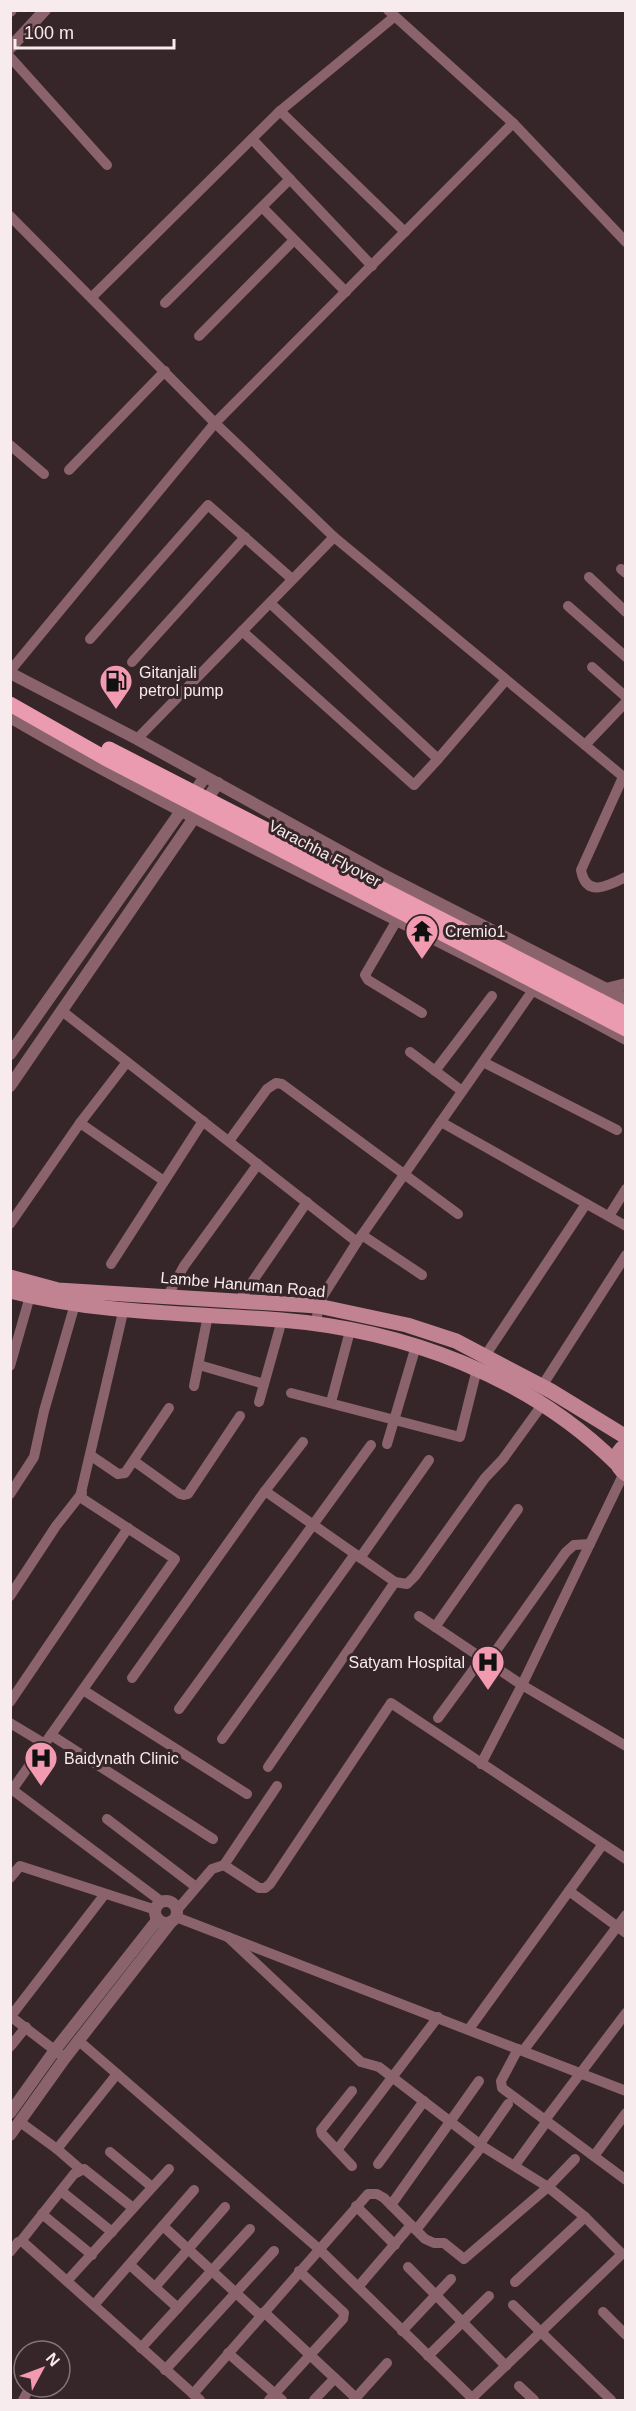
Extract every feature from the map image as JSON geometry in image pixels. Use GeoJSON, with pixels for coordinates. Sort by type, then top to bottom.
{"type":"FeatureCollection","features":[{"type":"Feature","properties":{"kind":"main road","name":"Varachha Flyover"},"geometry":{"type":"LineString","coordinates":[[10,692],[85,737],[626,1014]]}},
{"type":"Feature","properties":{"kind":"main road","name":"Varachha Flyover"},"geometry":{"type":"LineString","coordinates":[[10,704],[105,758],[624,1032]]}},
{"type":"Feature","properties":{"kind":"main road","name":"Lambe Hanuman Road"},"geometry":{"type":"LineString","coordinates":[[10,1277],[58,1290],[318,1306],[407,1325],[456,1341],[481,1362],[592,1439],[622,1470]]}},
{"type":"Feature","properties":{"kind":"main road","name":"Lambe Hanuman Road"},"geometry":{"type":"LineString","coordinates":[[10,1291],[57,1303],[316,1324],[416,1346],[449,1356],[481,1362],[542,1386],[626,1437]]}},
{"type":"Feature","properties":{"kind":"main road"},"geometry":{"type":"LineString","coordinates":[[622,1470],[617,1454],[626,1445]]}},
{"type":"Feature","properties":{"kind":"street"},"geometry":{"type":"LineString","coordinates":[[10,48],[45,10]]}},
{"type":"Feature","properties":{"kind":"street"},"geometry":{"type":"LineString","coordinates":[[92,297],[280,111],[391,14],[513,123],[626,242]]}},
{"type":"Feature","properties":{"kind":"street"},"geometry":{"type":"LineString","coordinates":[[10,57],[107,165]]}},
{"type":"Feature","properties":{"kind":"street"},"geometry":{"type":"LineString","coordinates":[[280,111],[405,232]]}},
{"type":"Feature","properties":{"kind":"street"},"geometry":{"type":"LineString","coordinates":[[513,123],[215,423],[10,672],[378,872],[626,999]]}},
{"type":"Feature","properties":{"kind":"street"},"geometry":{"type":"LineString","coordinates":[[252,139],[372,266]]}},
{"type":"Feature","properties":{"kind":"street"},"geometry":{"type":"LineString","coordinates":[[165,303],[290,179]]}},
{"type":"Feature","properties":{"kind":"street"},"geometry":{"type":"LineString","coordinates":[[262,207],[345,292]]}},
{"type":"Feature","properties":{"kind":"street"},"geometry":{"type":"LineString","coordinates":[[10,216],[215,423],[334,537],[624,778],[581,870],[583,879],[590,886],[599,888],[626,877]]}},
{"type":"Feature","properties":{"kind":"street"},"geometry":{"type":"LineString","coordinates":[[199,336],[294,240]]}},
{"type":"Feature","properties":{"kind":"street"},"geometry":{"type":"LineString","coordinates":[[69,470],[165,370]]}},
{"type":"Feature","properties":{"kind":"street"},"geometry":{"type":"LineString","coordinates":[[10,445],[44,474]]}},
{"type":"Feature","properties":{"kind":"street"},"geometry":{"type":"LineString","coordinates":[[90,639],[208,505],[292,579]]}},
{"type":"Feature","properties":{"kind":"street"},"geometry":{"type":"LineString","coordinates":[[132,662],[245,537]]}},
{"type":"Feature","properties":{"kind":"street"},"geometry":{"type":"LineString","coordinates":[[137,739],[334,537]]}},
{"type":"Feature","properties":{"kind":"street"},"geometry":{"type":"LineString","coordinates":[[589,577],[626,612]]}},
{"type":"Feature","properties":{"kind":"street"},"geometry":{"type":"LineString","coordinates":[[270,603],[438,759]]}},
{"type":"Feature","properties":{"kind":"street"},"geometry":{"type":"LineString","coordinates":[[568,606],[626,657]]}},
{"type":"Feature","properties":{"kind":"street"},"geometry":{"type":"LineString","coordinates":[[242,631],[414,785],[506,680]]}},
{"type":"Feature","properties":{"kind":"street"},"geometry":{"type":"LineString","coordinates":[[592,667],[626,697]]}},
{"type":"Feature","properties":{"kind":"street"},"geometry":{"type":"LineString","coordinates":[[585,745],[626,702]]}},
{"type":"Feature","properties":{"kind":"street"},"geometry":{"type":"LineString","coordinates":[[10,717],[181,812],[604,1027],[624,1032]]}},
{"type":"Feature","properties":{"kind":"street"},"geometry":{"type":"LineString","coordinates":[[11,1051],[205,777]]}},
{"type":"Feature","properties":{"kind":"street"},"geometry":{"type":"LineString","coordinates":[[10,1086],[218,783]]}},
{"type":"Feature","properties":{"kind":"street"},"geometry":{"type":"LineString","coordinates":[[397,920],[364,975],[368,980],[422,1013]]}},
{"type":"Feature","properties":{"kind":"street"},"geometry":{"type":"LineString","coordinates":[[606,988],[626,984]]}},
{"type":"Feature","properties":{"kind":"street"},"geometry":{"type":"LineString","coordinates":[[316,1324],[318,1306],[360,1239],[532,990]]}},
{"type":"Feature","properties":{"kind":"street"},"geometry":{"type":"LineString","coordinates":[[435,1071],[492,996]]}},
{"type":"Feature","properties":{"kind":"street"},"geometry":{"type":"LineString","coordinates":[[604,1027],[626,1004]]}},
{"type":"Feature","properties":{"kind":"street"},"geometry":{"type":"LineString","coordinates":[[62,1011],[307,1202],[360,1239],[422,1275]]}},
{"type":"Feature","properties":{"kind":"street"},"geometry":{"type":"LineString","coordinates":[[410,1052],[462,1091]]}},
{"type":"Feature","properties":{"kind":"street"},"geometry":{"type":"LineString","coordinates":[[10,1224],[80,1124],[128,1062]]}},
{"type":"Feature","properties":{"kind":"street"},"geometry":{"type":"LineString","coordinates":[[483,1062],[617,1130]]}},
{"type":"Feature","properties":{"kind":"street"},"geometry":{"type":"LineString","coordinates":[[229,1141],[267,1089],[276,1083],[282,1084],[458,1214]]}},
{"type":"Feature","properties":{"kind":"street"},"geometry":{"type":"LineString","coordinates":[[111,1264],[203,1121]]}},
{"type":"Feature","properties":{"kind":"street"},"geometry":{"type":"LineString","coordinates":[[441,1122],[626,1226]]}},
{"type":"Feature","properties":{"kind":"street"},"geometry":{"type":"LineString","coordinates":[[80,1124],[165,1181]]}},
{"type":"Feature","properties":{"kind":"street"},"geometry":{"type":"LineString","coordinates":[[168,1295],[184,1266],[258,1164]]}},
{"type":"Feature","properties":{"kind":"street"},"geometry":{"type":"LineString","coordinates":[[609,1216],[626,1189]]}},
{"type":"Feature","properties":{"kind":"street"},"geometry":{"type":"LineString","coordinates":[[238,1301],[307,1202]]}},
{"type":"Feature","properties":{"kind":"street"},"geometry":{"type":"LineString","coordinates":[[291,1393],[460,1437],[481,1362],[586,1204]]}},
{"type":"Feature","properties":{"kind":"street"},"geometry":{"type":"LineString","coordinates":[[542,1386],[626,1255]]}},
{"type":"Feature","properties":{"kind":"street"},"geometry":{"type":"LineString","coordinates":[[10,1366],[30,1296]]}},
{"type":"Feature","properties":{"kind":"street"},"geometry":{"type":"LineString","coordinates":[[10,1494],[34,1457],[75,1304]]}},
{"type":"Feature","properties":{"kind":"street"},"geometry":{"type":"LineString","coordinates":[[124,1308],[81,1497],[175,1559],[11,1789],[159,1910],[162,1922],[174,1916],[626,2091]]}},
{"type":"Feature","properties":{"kind":"street"},"geometry":{"type":"LineString","coordinates":[[194,1386],[208,1315]]}},
{"type":"Feature","properties":{"kind":"street"},"geometry":{"type":"LineString","coordinates":[[259,1402],[282,1320]]}},
{"type":"Feature","properties":{"kind":"street"},"geometry":{"type":"LineString","coordinates":[[330,1402],[350,1331]]}},
{"type":"Feature","properties":{"kind":"street"},"geometry":{"type":"LineString","coordinates":[[387,1444],[416,1346]]}},
{"type":"Feature","properties":{"kind":"street"},"geometry":{"type":"LineString","coordinates":[[199,1365],[264,1384]]}},
{"type":"Feature","properties":{"kind":"street"},"geometry":{"type":"LineString","coordinates":[[265,1491],[395,1582],[407,1584],[542,1405]]}},
{"type":"Feature","properties":{"kind":"street"},"geometry":{"type":"LineString","coordinates":[[90,1455],[121,1474],[134,1461],[169,1408]]}},
{"type":"Feature","properties":{"kind":"street"},"geometry":{"type":"LineString","coordinates":[[134,1461],[180,1494],[188,1494],[240,1416]]}},
{"type":"Feature","properties":{"kind":"street"},"geometry":{"type":"LineString","coordinates":[[132,1678],[265,1491],[303,1442]]}},
{"type":"Feature","properties":{"kind":"street"},"geometry":{"type":"LineString","coordinates":[[179,1710],[371,1445]]}},
{"type":"Feature","properties":{"kind":"street"},"geometry":{"type":"LineString","coordinates":[[222,1739],[429,1460]]}},
{"type":"Feature","properties":{"kind":"street"},"geometry":{"type":"LineString","coordinates":[[481,1764],[590,1544],[622,1470]]}},
{"type":"Feature","properties":{"kind":"street"},"geometry":{"type":"LineString","coordinates":[[10,1596],[56,1526],[82,1493]]}},
{"type":"Feature","properties":{"kind":"street"},"geometry":{"type":"LineString","coordinates":[[435,1627],[518,1509]]}},
{"type":"Feature","properties":{"kind":"street"},"geometry":{"type":"LineString","coordinates":[[10,1702],[128,1528]]}},
{"type":"Feature","properties":{"kind":"street"},"geometry":{"type":"LineString","coordinates":[[438,1718],[485,1660],[566,1551],[574,1545],[590,1544]]}},
{"type":"Feature","properties":{"kind":"street"},"geometry":{"type":"LineString","coordinates":[[268,1767],[395,1582]]}},
{"type":"Feature","properties":{"kind":"street"},"geometry":{"type":"LineString","coordinates":[[419,1616],[522,1685],[626,1746]]}},
{"type":"Feature","properties":{"kind":"street"},"geometry":{"type":"LineString","coordinates":[[83,1690],[247,1794]]}},
{"type":"Feature","properties":{"kind":"street"},"geometry":{"type":"LineString","coordinates":[[224,1865],[255,1886],[265,1888],[270,1884],[391,1703],[626,1859]]}},
{"type":"Feature","properties":{"kind":"street"},"geometry":{"type":"LineString","coordinates":[[10,1723],[48,1739],[213,1839]]}},
{"type":"Feature","properties":{"kind":"street"},"geometry":{"type":"LineString","coordinates":[[14,2116],[79,2041],[196,1887],[212,1869],[224,1865],[277,1786]]}},
{"type":"Feature","properties":{"kind":"street"},"geometry":{"type":"LineString","coordinates":[[107,1819],[196,1887]]}},
{"type":"Feature","properties":{"kind":"street"},"geometry":{"type":"LineString","coordinates":[[469,2029],[603,1844]]}},
{"type":"Feature","properties":{"kind":"street"},"geometry":{"type":"LineString","coordinates":[[10,1878],[20,1866],[159,1910]]}},
{"type":"Feature","properties":{"kind":"street"},"geometry":{"type":"LineString","coordinates":[[569,1891],[621,1930]]}},
{"type":"Feature","properties":{"kind":"street"},"geometry":{"type":"LineString","coordinates":[[65,2058],[11,2016],[105,1894]]}},
{"type":"Feature","properties":{"kind":"street"},"geometry":{"type":"LineString","coordinates":[[10,2135],[14,2116],[55,2050],[159,1910],[171,1903],[174,1916]]}},
{"type":"Feature","properties":{"kind":"street"},"geometry":{"type":"LineString","coordinates":[[626,1916],[621,1930],[520,2050],[500,2084],[505,2091],[626,2180]]}},
{"type":"Feature","properties":{"kind":"street"},"geometry":{"type":"LineString","coordinates":[[79,2041],[319,2249],[472,2400],[541,2332],[624,2256],[585,2217],[548,2187],[481,2145],[380,2067],[361,2062],[228,1937]]}},
{"type":"Feature","properties":{"kind":"street"},"geometry":{"type":"LineString","coordinates":[[515,2165],[579,2074],[626,2013]]}},
{"type":"Feature","properties":{"kind":"street"},"geometry":{"type":"LineString","coordinates":[[337,2150],[438,2017]]}},
{"type":"Feature","properties":{"kind":"street"},"geometry":{"type":"LineString","coordinates":[[10,2048],[26,2027]]}},
{"type":"Feature","properties":{"kind":"street"},"geometry":{"type":"LineString","coordinates":[[57,2149],[117,2074]]}},
{"type":"Feature","properties":{"kind":"street"},"geometry":{"type":"LineString","coordinates":[[391,2205],[479,2081]]}},
{"type":"Feature","properties":{"kind":"street"},"geometry":{"type":"LineString","coordinates":[[352,2091],[322,2127],[322,2134],[352,2166]]}},
{"type":"Feature","properties":{"kind":"street"},"geometry":{"type":"LineString","coordinates":[[378,2164],[424,2101]]}},
{"type":"Feature","properties":{"kind":"street"},"geometry":{"type":"LineString","coordinates":[[357,2287],[395,2245],[414,2228],[481,2145],[508,2104]]}},
{"type":"Feature","properties":{"kind":"street"},"geometry":{"type":"LineString","coordinates":[[594,2156],[626,2113]]}},
{"type":"Feature","properties":{"kind":"street"},"geometry":{"type":"LineString","coordinates":[[14,2116],[80,2169],[84,2169],[134,2208]]}},
{"type":"Feature","properties":{"kind":"street"},"geometry":{"type":"LineString","coordinates":[[110,2152],[152,2187]]}},
{"type":"Feature","properties":{"kind":"street"},"geometry":{"type":"LineString","coordinates":[[21,2241],[196,2397],[228,2353],[356,2206],[372,2193],[384,2198],[430,2242],[444,2243],[460,2257],[467,2258],[548,2187],[575,2158]]}},
{"type":"Feature","properties":{"kind":"street"},"geometry":{"type":"LineString","coordinates":[[10,2252],[80,2169]]}},
{"type":"Feature","properties":{"kind":"street"},"geometry":{"type":"LineString","coordinates":[[67,2281],[169,2169]]}},
{"type":"Feature","properties":{"kind":"street"},"geometry":{"type":"LineString","coordinates":[[62,2190],[112,2232]]}},
{"type":"Feature","properties":{"kind":"street"},"geometry":{"type":"LineString","coordinates":[[94,2305],[194,2190]]}},
{"type":"Feature","properties":{"kind":"street"},"geometry":{"type":"LineString","coordinates":[[356,2206],[395,2245]]}},
{"type":"Feature","properties":{"kind":"street"},"geometry":{"type":"LineString","coordinates":[[154,2287],[225,2207]]}},
{"type":"Feature","properties":{"kind":"street"},"geometry":{"type":"LineString","coordinates":[[42,2214],[92,2254]]}},
{"type":"Feature","properties":{"kind":"street"},"geometry":{"type":"LineString","coordinates":[[515,2282],[585,2217]]}},
{"type":"Feature","properties":{"kind":"street"},"geometry":{"type":"LineString","coordinates":[[163,2226],[236,2293],[310,2355],[355,2399],[387,2363]]}},
{"type":"Feature","properties":{"kind":"street"},"geometry":{"type":"LineString","coordinates":[[141,2348],[250,2229]]}},
{"type":"Feature","properties":{"kind":"street"},"geometry":{"type":"LineString","coordinates":[[165,2370],[274,2251]]}},
{"type":"Feature","properties":{"kind":"street"},"geometry":{"type":"LineString","coordinates":[[130,2265],[178,2308]]}},
{"type":"Feature","properties":{"kind":"street"},"geometry":{"type":"LineString","coordinates":[[408,2267],[506,2366]]}},
{"type":"Feature","properties":{"kind":"street"},"geometry":{"type":"LineString","coordinates":[[228,2353],[275,2398],[344,2315],[299,2271]]}},
{"type":"Feature","properties":{"kind":"street"},"geometry":{"type":"LineString","coordinates":[[402,2331],[451,2279]]}},
{"type":"Feature","properties":{"kind":"street"},"geometry":{"type":"LineString","coordinates":[[428,2356],[489,2296]]}},
{"type":"Feature","properties":{"kind":"street"},"geometry":{"type":"LineString","coordinates":[[513,2305],[611,2400]]}},
{"type":"Feature","properties":{"kind":"street"},"geometry":{"type":"LineString","coordinates":[[603,2312],[624,2329]]}},
{"type":"Feature","properties":{"kind":"street"},"geometry":{"type":"LineString","coordinates":[[314,2400],[335,2378]]}},
{"type":"Feature","properties":{"kind":"street"},"geometry":{"type":"LineString","coordinates":[[519,2386],[534,2400]]}},
{"type":"Feature","properties":{"kind":"place","name":"Gitanjali petrol pump"},"geometry":{"type":"Point","coordinates":[116,710]}},
{"type":"Feature","properties":{"kind":"place","name":"Cremio1"},"geometry":{"type":"Point","coordinates":[422,960]}},
{"type":"Feature","properties":{"kind":"place","name":"Satyam Hospital"},"geometry":{"type":"Point","coordinates":[488,1691]}},
{"type":"Feature","properties":{"kind":"place","name":"Baidynath Clinic"},"geometry":{"type":"Point","coordinates":[41,1787]}}]}
